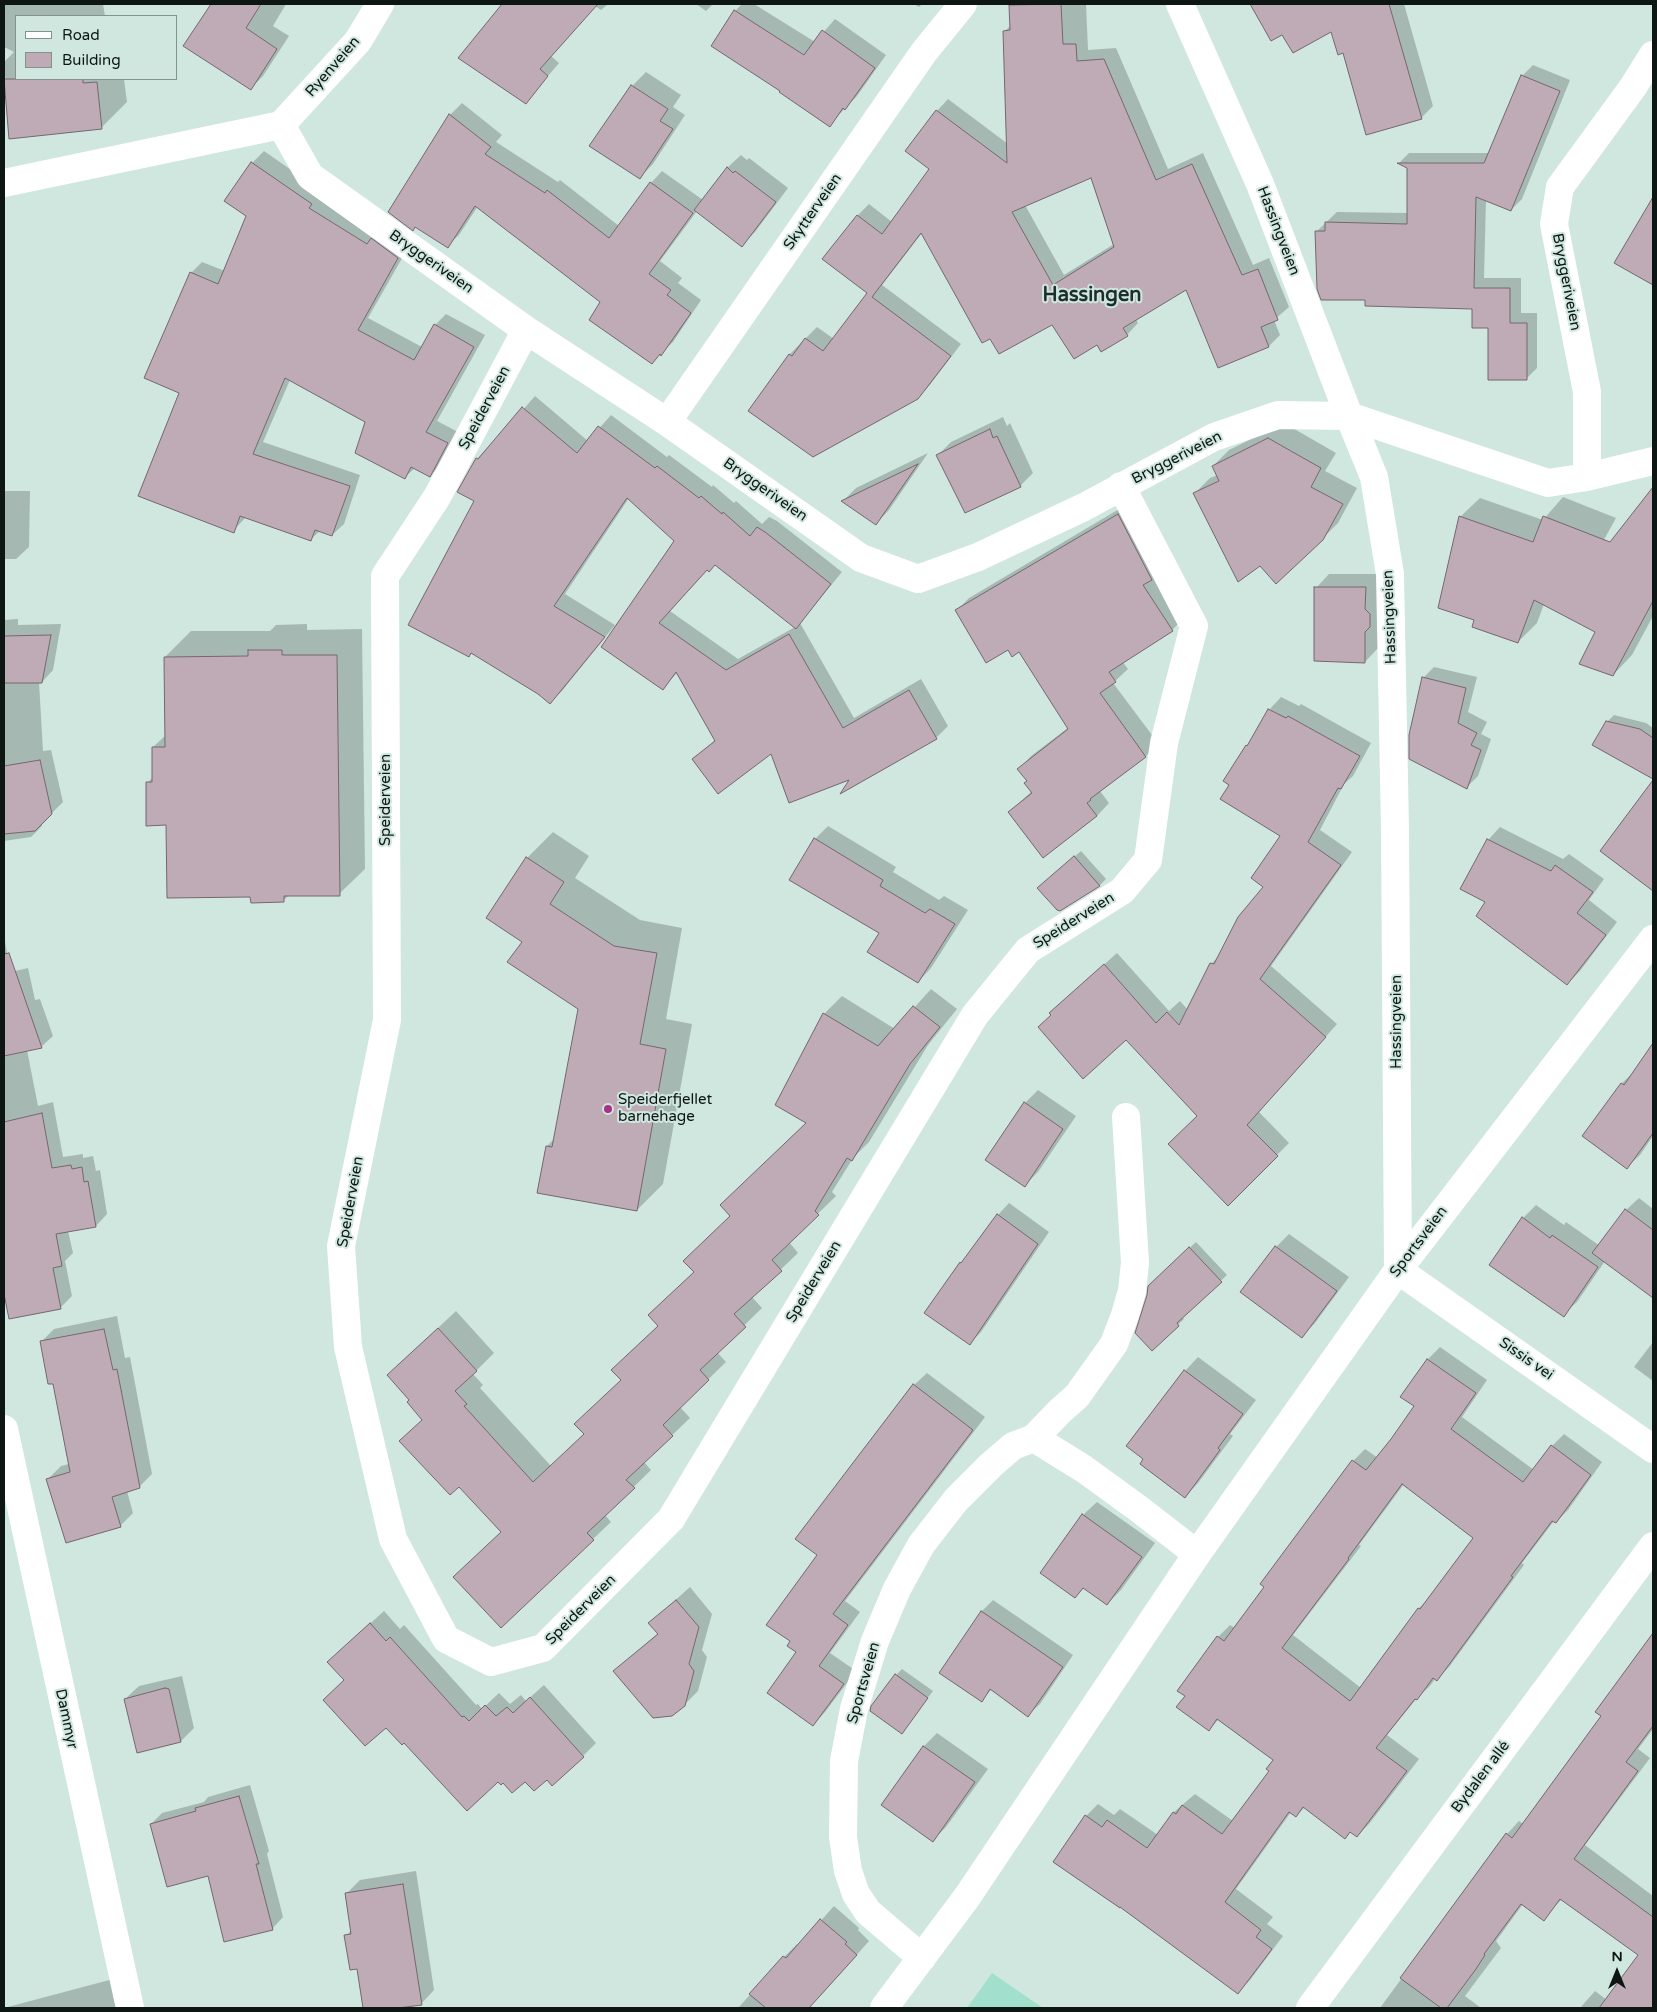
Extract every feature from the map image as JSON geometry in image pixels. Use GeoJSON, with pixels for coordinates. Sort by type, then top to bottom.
{"type":"FeatureCollection","features":[{"type":"Feature","properties":{"kind":"street","name":"Ryenveien"},"geometry":{"type":"LineString","coordinates":[[281,125],[358,41],[380,4]]}},
{"type":"Feature","properties":{"kind":"street","name":"Skytterveien"},"geometry":{"type":"LineString","coordinates":[[667,422],[924,52],[963,4]]}},
{"type":"Feature","properties":{"kind":"street","name":"Hassingveien"},"geometry":{"type":"LineString","coordinates":[[1180,4],[1260,184],[1374,477],[1390,574],[1395,830],[1398,1270]]}},
{"type":"Feature","properties":{"kind":"street","name":"Bryggeriveien"},"geometry":{"type":"LineString","coordinates":[[1587,477],[1587,392],[1554,224],[1560,187],[1633,87],[1653,55]]}},
{"type":"Feature","properties":{"kind":"street"},"geometry":{"type":"LineString","coordinates":[[4,183],[281,125]]}},
{"type":"Feature","properties":{"kind":"street","name":"Bryggeriveien"},"geometry":{"type":"LineString","coordinates":[[281,125],[310,176],[526,330],[667,422],[861,558],[918,580],[978,557],[1084,507],[1214,437],[1278,415],[1349,416],[1548,483],[1587,477],[1653,461]]}},
{"type":"Feature","properties":{"kind":"street","name":"Speiderveien"},"geometry":{"type":"LineString","coordinates":[[526,330],[437,498],[385,576],[387,1020],[341,1246],[348,1347],[393,1538],[446,1639],[491,1662],[543,1648],[671,1519],[974,1015],[1028,950],[1122,891],[1148,860],[1164,743],[1194,626],[1121,486]]}},
{"type":"Feature","properties":{"kind":"street","name":"Sportsveien"},"geometry":{"type":"LineString","coordinates":[[884,2008],[967,1897],[1197,1554],[1398,1270],[1653,939]]}},
{"type":"Feature","properties":{"kind":"street","name":"Sportsveien"},"geometry":{"type":"LineString","coordinates":[[922,1958],[868,1912],[856,1894],[848,1871],[843,1837],[844,1761],[854,1710],[875,1641],[897,1588],[921,1546],[956,1500],[991,1465],[1013,1446],[1034,1438],[1077,1396],[1114,1344],[1132,1291],[1134,1263],[1126,1117]]}},
{"type":"Feature","properties":{"kind":"street","name":"Sissis vei"},"geometry":{"type":"LineString","coordinates":[[1398,1270],[1653,1449]]}},
{"type":"Feature","properties":{"kind":"street","name":"Dammyr"},"geometry":{"type":"LineString","coordinates":[[4,1429],[130,2008]]}},
{"type":"Feature","properties":{"kind":"street"},"geometry":{"type":"LineString","coordinates":[[1034,1438],[1084,1469],[1197,1554]]}},
{"type":"Feature","properties":{"kind":"street","name":"Bydalen allé"},"geometry":{"type":"LineString","coordinates":[[1310,2008],[1653,1546]]}},
{"type":"Feature","properties":{"kind":"green space"},"geometry":{"type":"Polygon","coordinates":[[[992,1973],[1043,2008],[967,2008],[992,1973]]]}},
{"type":"Feature","properties":{"kind":"building"},"geometry":{"type":"Polygon","coordinates":[[[211,4],[261,4],[246,28],[277,49],[251,90],[183,46],[211,4]]]}},
{"type":"Feature","properties":{"kind":"building"},"geometry":{"type":"Polygon","coordinates":[[[502,4],[598,4],[540,69],[548,76],[526,104],[458,58],[502,4]]]}},
{"type":"Feature","properties":{"kind":"building"},"geometry":{"type":"Polygon","coordinates":[[[1061,4],[1063,44],[1076,44],[1077,61],[1104,59],[1156,180],[1192,164],[1242,275],[1258,269],[1278,320],[1261,327],[1269,347],[1218,368],[1186,290],[1123,328],[1128,336],[1101,352],[1097,345],[1074,359],[1052,325],[999,354],[990,339],[982,343],[921,233],[872,297],[951,356],[918,399],[813,457],[748,411],[789,354],[792,356],[805,338],[823,351],[867,293],[822,259],[857,215],[882,234],[929,169],[905,151],[936,110],[1007,163],[1003,31],[1010,30],[1009,5],[1061,4]],[[1091,178],[1012,212],[1053,285],[1114,247],[1091,178]]]}},
{"type":"Feature","properties":{"kind":"building"},"geometry":{"type":"Polygon","coordinates":[[[1250,4],[1389,4],[1422,119],[1366,135],[1343,53],[1338,55],[1331,32],[1293,53],[1282,35],[1271,41],[1250,4]]]}},
{"type":"Feature","properties":{"kind":"building"},"geometry":{"type":"Polygon","coordinates":[[[734,10],[804,55],[822,30],[875,68],[845,110],[843,108],[830,127],[780,91],[711,46],[734,10]]]}},
{"type":"Feature","properties":{"kind":"building"},"geometry":{"type":"Polygon","coordinates":[[[1521,75],[1560,91],[1511,211],[1476,197],[1474,288],[1510,288],[1510,323],[1527,323],[1527,380],[1488,380],[1488,328],[1472,328],[1472,309],[1365,306],[1365,300],[1321,300],[1317,289],[1315,231],[1325,231],[1325,222],[1407,224],[1407,168],[1397,163],[1484,163],[1521,75]]]}},
{"type":"Feature","properties":{"kind":"building"},"geometry":{"type":"Polygon","coordinates":[[[4,79],[83,80],[83,83],[97,82],[102,129],[9,139],[4,79]]]}},
{"type":"Feature","properties":{"kind":"building"},"geometry":{"type":"Polygon","coordinates":[[[631,85],[668,109],[660,121],[673,129],[640,179],[589,146],[631,85]]]}},
{"type":"Feature","properties":{"kind":"building"},"geometry":{"type":"Polygon","coordinates":[[[449,114],[491,147],[485,154],[545,193],[547,190],[609,238],[650,182],[693,213],[649,274],[671,290],[667,295],[691,313],[661,356],[660,354],[652,364],[589,320],[600,302],[475,206],[448,248],[415,227],[413,231],[388,212],[449,114]]]}},
{"type":"Feature","properties":{"kind":"building"},"geometry":{"type":"Polygon","coordinates":[[[251,162],[312,204],[309,208],[367,244],[371,238],[398,258],[358,330],[414,360],[434,324],[474,347],[426,432],[448,443],[430,477],[411,467],[405,479],[355,453],[365,422],[285,378],[253,454],[350,486],[332,536],[315,530],[311,541],[240,516],[234,533],[138,496],[179,393],[144,378],[190,272],[218,284],[246,216],[224,201],[251,162]]]}},
{"type":"Feature","properties":{"kind":"building"},"geometry":{"type":"Polygon","coordinates":[[[727,167],[776,202],[742,247],[694,210],[727,167]]]}},
{"type":"Feature","properties":{"kind":"building"},"geometry":{"type":"Polygon","coordinates":[[[1653,197],[1653,285],[1614,263],[1653,197]]]}},
{"type":"Feature","properties":{"kind":"building"},"geometry":{"type":"Polygon","coordinates":[[[522,407],[577,453],[598,426],[655,468],[657,466],[699,498],[701,496],[722,514],[723,512],[750,536],[757,527],[765,532],[831,584],[796,629],[715,565],[709,572],[707,570],[659,623],[726,670],[789,634],[843,728],[909,690],[937,739],[840,794],[849,780],[789,803],[771,754],[718,794],[692,759],[715,741],[676,672],[663,690],[601,647],[674,541],[627,498],[554,606],[605,637],[550,704],[538,694],[471,653],[469,657],[408,625],[474,501],[457,492],[476,458],[478,459],[522,407]]]}},
{"type":"Feature","properties":{"kind":"building"},"geometry":{"type":"Polygon","coordinates":[[[990,429],[993,438],[997,436],[1021,487],[965,513],[936,455],[990,429]]]}},
{"type":"Feature","properties":{"kind":"building"},"geometry":{"type":"Polygon","coordinates":[[[1268,438],[1321,468],[1311,487],[1343,504],[1323,540],[1276,584],[1260,566],[1238,582],[1193,493],[1219,481],[1212,466],[1268,438]]]}},
{"type":"Feature","properties":{"kind":"building"},"geometry":{"type":"Polygon","coordinates":[[[918,464],[876,525],[841,501],[918,464]]]}},
{"type":"Feature","properties":{"kind":"building"},"geometry":{"type":"Polygon","coordinates":[[[1653,487],[1653,601],[1613,676],[1579,664],[1595,632],[1534,600],[1518,643],[1472,627],[1474,620],[1438,608],[1459,516],[1533,542],[1543,516],[1610,542],[1653,487]]]}},
{"type":"Feature","properties":{"kind":"building"},"geometry":{"type":"Polygon","coordinates":[[[1118,514],[1152,580],[1143,585],[1173,631],[1109,672],[1116,682],[1100,693],[1146,757],[1090,799],[1087,803],[1097,816],[1043,858],[1008,812],[1032,793],[1024,783],[1027,781],[1017,769],[1068,729],[1019,652],[1012,657],[1008,650],[986,663],[955,610],[1118,514]]]}},
{"type":"Feature","properties":{"kind":"building"},"geometry":{"type":"Polygon","coordinates":[[[1314,587],[1366,587],[1365,609],[1370,614],[1370,627],[1365,632],[1365,663],[1314,661],[1314,587]]]}},
{"type":"Feature","properties":{"kind":"building"},"geometry":{"type":"Polygon","coordinates":[[[51,635],[42,683],[4,683],[4,636],[51,635]]]}},
{"type":"Feature","properties":{"kind":"building"},"geometry":{"type":"Polygon","coordinates":[[[248,650],[282,650],[282,655],[337,655],[340,896],[284,896],[284,902],[251,903],[250,897],[167,898],[166,825],[146,826],[146,782],[152,782],[152,747],[165,747],[164,657],[248,656],[248,650]]]}},
{"type":"Feature","properties":{"kind":"building"},"geometry":{"type":"Polygon","coordinates":[[[1422,677],[1466,688],[1458,723],[1477,733],[1471,745],[1481,750],[1467,789],[1409,759],[1409,735],[1422,677]]]}},
{"type":"Feature","properties":{"kind":"building"},"geometry":{"type":"Polygon","coordinates":[[[1268,709],[1286,718],[1288,716],[1360,756],[1341,789],[1338,788],[1308,842],[1341,865],[1260,979],[1326,1037],[1247,1125],[1278,1156],[1228,1206],[1168,1144],[1197,1116],[1126,1040],[1083,1079],[1038,1027],[1051,1015],[1049,1013],[1104,964],[1156,1023],[1167,1012],[1179,1025],[1210,963],[1214,964],[1238,917],[1263,887],[1251,878],[1280,836],[1220,799],[1229,785],[1223,781],[1247,746],[1268,709]]]}},
{"type":"Feature","properties":{"kind":"building"},"geometry":{"type":"Polygon","coordinates":[[[1606,721],[1640,729],[1653,738],[1653,779],[1592,745],[1606,721]]]}},
{"type":"Feature","properties":{"kind":"building"},"geometry":{"type":"Polygon","coordinates":[[[40,760],[52,814],[35,831],[4,834],[4,766],[40,760]]]}},
{"type":"Feature","properties":{"kind":"building"},"geometry":{"type":"Polygon","coordinates":[[[1653,780],[1653,891],[1600,851],[1653,780]]]}},
{"type":"Feature","properties":{"kind":"building"},"geometry":{"type":"Polygon","coordinates":[[[814,838],[883,880],[880,886],[925,913],[930,909],[955,924],[918,983],[867,952],[879,933],[789,880],[814,838]]]}},
{"type":"Feature","properties":{"kind":"building"},"geometry":{"type":"Polygon","coordinates":[[[1487,839],[1551,871],[1555,865],[1593,892],[1577,913],[1606,935],[1567,985],[1476,916],[1485,902],[1460,889],[1487,839]]]}},
{"type":"Feature","properties":{"kind":"building"},"geometry":{"type":"Polygon","coordinates":[[[1074,856],[1100,886],[1060,911],[1037,888],[1074,856]]]}},
{"type":"Feature","properties":{"kind":"building"},"geometry":{"type":"Polygon","coordinates":[[[526,857],[564,882],[550,904],[614,946],[657,953],[640,1044],[666,1049],[637,1211],[537,1193],[546,1146],[552,1147],[578,1009],[507,962],[522,942],[486,918],[526,857]]]}},
{"type":"Feature","properties":{"kind":"building"},"geometry":{"type":"Polygon","coordinates":[[[9,953],[42,1048],[4,1056],[4,954],[9,953]]]}},
{"type":"Feature","properties":{"kind":"building"},"geometry":{"type":"Polygon","coordinates":[[[913,1006],[940,1027],[910,1064],[852,1161],[847,1158],[815,1211],[819,1215],[772,1260],[782,1271],[734,1314],[746,1327],[700,1370],[709,1380],[663,1425],[673,1436],[626,1480],[635,1488],[587,1533],[594,1540],[501,1628],[453,1577],[501,1532],[459,1487],[450,1495],[399,1441],[422,1420],[407,1402],[409,1400],[387,1375],[438,1328],[477,1371],[455,1391],[467,1404],[464,1406],[533,1482],[584,1434],[574,1424],[621,1380],[611,1370],[658,1326],[648,1315],[694,1272],[683,1261],[730,1216],[720,1205],[806,1123],[775,1105],[823,1013],[878,1046],[913,1006]]]}},
{"type":"Feature","properties":{"kind":"building"},"geometry":{"type":"Polygon","coordinates":[[[1653,1043],[1653,1133],[1627,1169],[1582,1136],[1621,1083],[1624,1085],[1653,1043]]]}},
{"type":"Feature","properties":{"kind":"building"},"geometry":{"type":"Polygon","coordinates":[[[1024,1102],[1063,1129],[1025,1187],[985,1160],[1024,1102]]]}},
{"type":"Feature","properties":{"kind":"building"},"geometry":{"type":"Polygon","coordinates":[[[42,1113],[52,1168],[71,1165],[72,1169],[82,1167],[84,1182],[88,1181],[96,1227],[56,1234],[62,1266],[53,1268],[61,1309],[9,1319],[4,1294],[4,1122],[42,1113]]]}},
{"type":"Feature","properties":{"kind":"building"},"geometry":{"type":"Polygon","coordinates":[[[1625,1209],[1653,1230],[1653,1298],[1592,1253],[1625,1209]]]}},
{"type":"Feature","properties":{"kind":"building"},"geometry":{"type":"Polygon","coordinates":[[[997,1214],[1038,1244],[970,1345],[924,1313],[997,1214]]]}},
{"type":"Feature","properties":{"kind":"building"},"geometry":{"type":"Polygon","coordinates":[[[1522,1217],[1550,1238],[1552,1235],[1598,1267],[1564,1317],[1489,1265],[1522,1217]]]}},
{"type":"Feature","properties":{"kind":"building"},"geometry":{"type":"Polygon","coordinates":[[[1275,1246],[1337,1291],[1302,1338],[1240,1292],[1275,1246]]]}},
{"type":"Feature","properties":{"kind":"building"},"geometry":{"type":"Polygon","coordinates":[[[1189,1247],[1222,1282],[1177,1323],[1179,1326],[1152,1351],[1135,1333],[1148,1286],[1189,1247]]]}},
{"type":"Feature","properties":{"kind":"building"},"geometry":{"type":"Polygon","coordinates":[[[104,1329],[113,1370],[117,1369],[140,1488],[112,1497],[121,1527],[66,1543],[46,1479],[70,1472],[53,1384],[48,1384],[40,1341],[104,1329]]]}},
{"type":"Feature","properties":{"kind":"building"},"geometry":{"type":"Polygon","coordinates":[[[1427,1359],[1476,1393],[1451,1429],[1523,1482],[1551,1445],[1591,1475],[1556,1523],[1552,1521],[1437,1681],[1433,1678],[1376,1748],[1407,1771],[1357,1837],[1350,1832],[1345,1839],[1303,1807],[1296,1817],[1289,1812],[1225,1902],[1261,1930],[1256,1937],[1272,1949],[1238,1994],[1120,1907],[1053,1862],[1085,1815],[1102,1827],[1107,1820],[1147,1848],[1173,1812],[1176,1814],[1182,1805],[1222,1834],[1269,1771],[1266,1769],[1273,1760],[1217,1719],[1209,1731],[1176,1707],[1185,1696],[1177,1691],[1217,1636],[1224,1641],[1264,1587],[1260,1584],[1352,1460],[1366,1470],[1391,1439],[1414,1406],[1400,1397],[1427,1359]],[[1402,1484],[1349,1559],[1282,1648],[1350,1701],[1418,1608],[1420,1609],[1473,1538],[1402,1484]]]}},
{"type":"Feature","properties":{"kind":"building"},"geometry":{"type":"Polygon","coordinates":[[[1184,1370],[1243,1414],[1218,1448],[1220,1450],[1185,1498],[1140,1464],[1143,1459],[1126,1446],[1184,1370]]]}},
{"type":"Feature","properties":{"kind":"building"},"geometry":{"type":"Polygon","coordinates":[[[913,1384],[973,1430],[833,1614],[848,1625],[819,1666],[844,1684],[813,1726],[767,1693],[796,1652],[787,1646],[790,1641],[766,1625],[817,1555],[795,1539],[913,1384]]]}},
{"type":"Feature","properties":{"kind":"building"},"geometry":{"type":"Polygon","coordinates":[[[1082,1514],[1142,1557],[1107,1605],[1083,1588],[1075,1598],[1040,1573],[1082,1514]]]}},
{"type":"Feature","properties":{"kind":"building"},"geometry":{"type":"Polygon","coordinates":[[[676,1600],[699,1627],[689,1664],[694,1671],[685,1706],[672,1716],[653,1718],[613,1671],[658,1634],[648,1623],[676,1600]]]}},
{"type":"Feature","properties":{"kind":"building"},"geometry":{"type":"Polygon","coordinates":[[[981,1611],[1063,1667],[1028,1717],[990,1689],[982,1702],[939,1673],[981,1611]]]}},
{"type":"Feature","properties":{"kind":"building"},"geometry":{"type":"Polygon","coordinates":[[[370,1623],[386,1641],[390,1637],[462,1717],[464,1716],[469,1721],[485,1705],[496,1716],[507,1707],[513,1713],[530,1697],[584,1757],[552,1786],[547,1780],[534,1791],[525,1782],[512,1793],[503,1783],[501,1785],[498,1782],[467,1811],[404,1743],[402,1745],[386,1728],[365,1746],[323,1700],[344,1680],[327,1662],[370,1623]]]}},
{"type":"Feature","properties":{"kind":"building"},"geometry":{"type":"Polygon","coordinates":[[[1653,1633],[1653,1726],[1626,1762],[1638,1771],[1574,1859],[1653,1917],[1653,2008],[1599,2008],[1638,1955],[1560,1899],[1544,1921],[1521,1904],[1447,2008],[1441,2008],[1400,1978],[1506,1833],[1512,1838],[1601,1716],[1595,1712],[1653,1633]]]}},
{"type":"Feature","properties":{"kind":"building"},"geometry":{"type":"Polygon","coordinates":[[[895,1674],[928,1698],[902,1734],[870,1711],[871,1706],[895,1674]]]}},
{"type":"Feature","properties":{"kind":"building"},"geometry":{"type":"Polygon","coordinates":[[[165,1688],[169,1689],[181,1742],[137,1753],[124,1699],[165,1688]]]}},
{"type":"Feature","properties":{"kind":"building"},"geometry":{"type":"Polygon","coordinates":[[[923,1746],[975,1782],[933,1842],[881,1805],[923,1746]]]}},
{"type":"Feature","properties":{"kind":"building"},"geometry":{"type":"Polygon","coordinates":[[[239,1796],[259,1864],[256,1864],[273,1930],[224,1942],[208,1876],[167,1887],[150,1824],[196,1811],[195,1808],[239,1796]]]}},
{"type":"Feature","properties":{"kind":"building"},"geometry":{"type":"Polygon","coordinates":[[[403,1884],[422,2005],[398,2008],[363,2008],[357,1969],[350,1970],[344,1935],[351,1934],[345,1893],[403,1884]]]}},
{"type":"Feature","properties":{"kind":"building"},"geometry":{"type":"Polygon","coordinates":[[[820,1919],[847,1942],[845,1944],[857,1955],[809,2008],[766,2008],[749,1994],[783,1956],[786,1958],[820,1919]]]}},
{"type":"Feature","properties":{"kind":"place","name":"Speiderfjellet barnehage"},"geometry":{"type":"Point","coordinates":[608,1109]}},
{"type":"Feature","properties":{"kind":"district","name":"Hassingen"},"geometry":{"type":"Point","coordinates":[1092,296]}}]}
